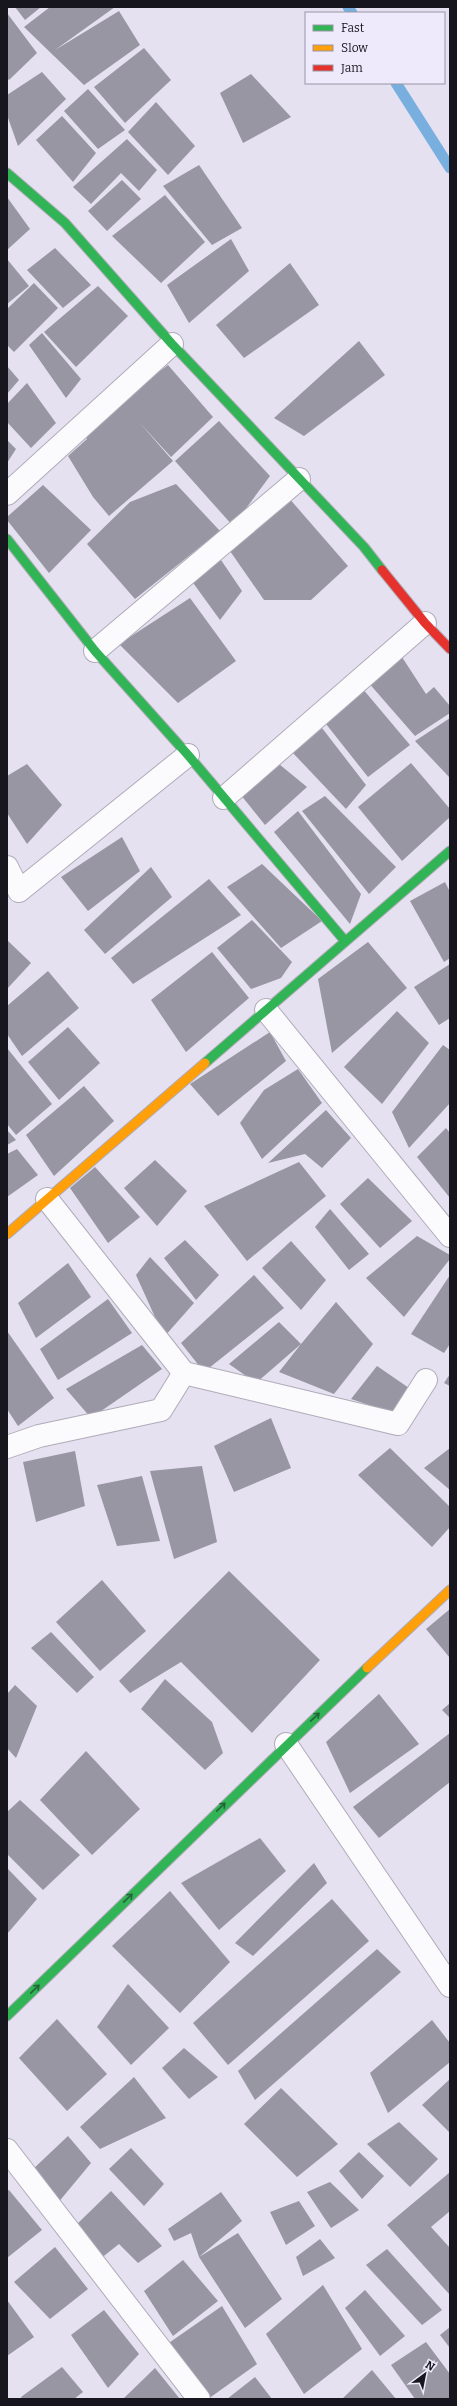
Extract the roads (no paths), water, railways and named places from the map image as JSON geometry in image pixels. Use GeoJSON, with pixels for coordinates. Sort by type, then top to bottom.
{"type":"FeatureCollection","features":[{"type":"Feature","properties":{"kind":"street"},"geometry":{"type":"LineString","coordinates":[[7,173],[65,223],[172,344],[364,547],[425,623],[450,649]]}},
{"type":"Feature","properties":{"kind":"street"},"geometry":{"type":"LineString","coordinates":[[7,494],[172,344]]}},
{"type":"Feature","properties":{"kind":"street"},"geometry":{"type":"LineString","coordinates":[[95,651],[299,479]]}},
{"type":"Feature","properties":{"kind":"street"},"geometry":{"type":"LineString","coordinates":[[7,539],[95,651],[188,755],[345,942]]}},
{"type":"Feature","properties":{"kind":"street"},"geometry":{"type":"LineString","coordinates":[[224,798],[425,623]]}},
{"type":"Feature","properties":{"kind":"street"},"geometry":{"type":"LineString","coordinates":[[7,867],[19,891],[188,755]]}},
{"type":"Feature","properties":{"kind":"street"},"geometry":{"type":"LineString","coordinates":[[7,1234],[450,851]]}},
{"type":"Feature","properties":{"kind":"street"},"geometry":{"type":"LineString","coordinates":[[266,1010],[450,1236]]}},
{"type":"Feature","properties":{"kind":"street"},"geometry":{"type":"LineString","coordinates":[[48,1199],[184,1373],[398,1424],[426,1380]]}},
{"type":"Feature","properties":{"kind":"street"},"geometry":{"type":"LineString","coordinates":[[7,1447],[39,1436],[161,1410],[184,1373]]}},
{"type":"Feature","properties":{"kind":"street"},"geometry":{"type":"LineString","coordinates":[[7,2016],[286,1744],[450,1590]]}},
{"type":"Feature","properties":{"kind":"street"},"geometry":{"type":"LineString","coordinates":[[286,1744],[450,1986]]}},
{"type":"Feature","properties":{"kind":"street"},"geometry":{"type":"LineString","coordinates":[[7,2150],[199,2399]]}},
{"type":"Feature","properties":{"kind":"waterway"},"geometry":{"type":"LineString","coordinates":[[348,7],[351,12]]}},
{"type":"Feature","properties":{"kind":"waterway"},"geometry":{"type":"LineString","coordinates":[[397,84],[450,168]]}}]}
